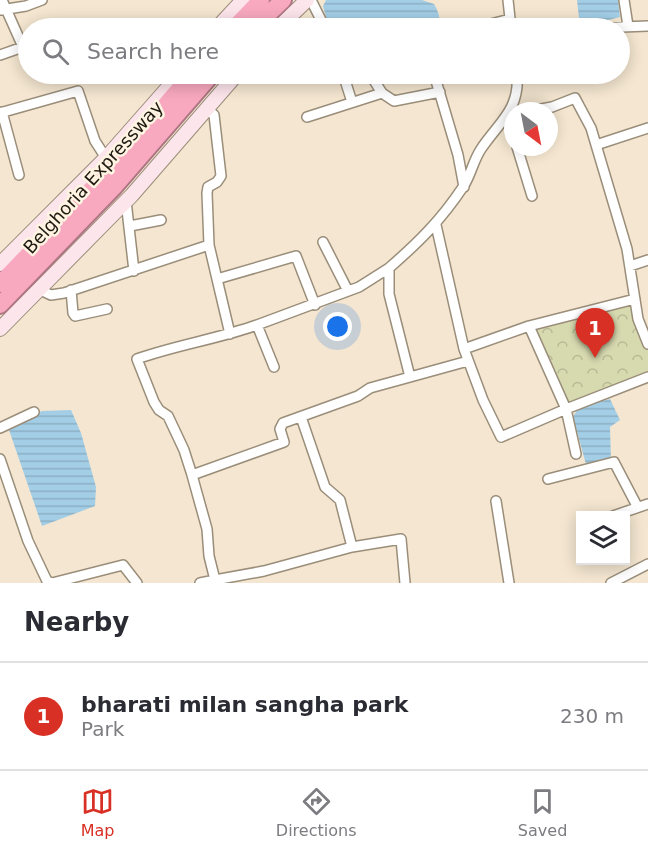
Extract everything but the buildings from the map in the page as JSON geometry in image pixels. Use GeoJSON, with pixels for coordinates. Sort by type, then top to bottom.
{"type":"FeatureCollection","features":[{"type":"Feature","properties":{"kind":"highway"},"geometry":{"type":"LineString","coordinates":[[244,18],[261,0]]}},
{"type":"Feature","properties":{"kind":"highway"},"geometry":{"type":"LineString","coordinates":[[265,18],[284,0]]}},
{"type":"Feature","properties":{"kind":"highway","name":"Belghoria Expressway"},"geometry":{"type":"LineString","coordinates":[[0,305],[117,160],[183,84]]}},
{"type":"Feature","properties":{"kind":"highway","name":"Belghoria Expressway"},"geometry":{"type":"LineString","coordinates":[[0,284],[117,160],[201,84]]}},
{"type":"Feature","properties":{"kind":"street"},"geometry":{"type":"LineString","coordinates":[[2,6],[26,6],[42,0]]}},
{"type":"Feature","properties":{"kind":"street"},"geometry":{"type":"LineString","coordinates":[[226,18],[243,0]]}},
{"type":"Feature","properties":{"kind":"street"},"geometry":{"type":"LineString","coordinates":[[288,18],[307,0]]}},
{"type":"Feature","properties":{"kind":"street"},"geometry":{"type":"LineString","coordinates":[[312,0],[320,18]]}},
{"type":"Feature","properties":{"kind":"street"},"geometry":{"type":"LineString","coordinates":[[508,0],[510,18]]}},
{"type":"Feature","properties":{"kind":"street"},"geometry":{"type":"LineString","coordinates":[[624,0],[627,18]]}},
{"type":"Feature","properties":{"kind":"street"},"geometry":{"type":"LineString","coordinates":[[2,6],[18,33]]}},
{"type":"Feature","properties":{"kind":"street"},"geometry":{"type":"LineString","coordinates":[[630,26],[648,26]]}},
{"type":"Feature","properties":{"kind":"street"},"geometry":{"type":"LineString","coordinates":[[0,55],[18,49]]}},
{"type":"Feature","properties":{"kind":"street"},"geometry":{"type":"LineString","coordinates":[[0,264],[117,160],[173,84]]}},
{"type":"Feature","properties":{"kind":"street"},"geometry":{"type":"LineString","coordinates":[[0,329],[43,292],[228,84]]}},
{"type":"Feature","properties":{"kind":"street"},"geometry":{"type":"LineString","coordinates":[[346,84],[352,102]]}},
{"type":"Feature","properties":{"kind":"street"},"geometry":{"type":"LineString","coordinates":[[376,84],[382,93],[394,101],[440,92]]}},
{"type":"Feature","properties":{"kind":"street"},"geometry":{"type":"LineString","coordinates":[[437,84],[458,155],[464,187]]}},
{"type":"Feature","properties":{"kind":"street"},"geometry":{"type":"LineString","coordinates":[[515,102],[519,84]]}},
{"type":"Feature","properties":{"kind":"street"},"geometry":{"type":"LineString","coordinates":[[19,175],[1,113],[78,91],[95,141],[117,160]]}},
{"type":"Feature","properties":{"kind":"street"},"geometry":{"type":"LineString","coordinates":[[307,117],[382,93]]}},
{"type":"Feature","properties":{"kind":"street"},"geometry":{"type":"LineString","coordinates":[[558,105],[575,98],[591,128],[627,249],[635,299],[643,318],[648,344]]}},
{"type":"Feature","properties":{"kind":"street"},"geometry":{"type":"LineString","coordinates":[[206,108],[214,115],[221,176],[217,182],[208,187],[209,246],[230,334]]}},
{"type":"Feature","properties":{"kind":"street"},"geometry":{"type":"LineString","coordinates":[[215,580],[209,556],[207,529],[184,450],[168,416],[159,410],[154,402],[137,359],[257,325],[348,291],[389,268],[436,225],[464,187],[479,152],[495,129],[504,121]]}},
{"type":"Feature","properties":{"kind":"street"},"geometry":{"type":"LineString","coordinates":[[596,145],[648,128]]}},
{"type":"Feature","properties":{"kind":"street"},"geometry":{"type":"LineString","coordinates":[[520,156],[532,196]]}},
{"type":"Feature","properties":{"kind":"street"},"geometry":{"type":"LineString","coordinates":[[126,201],[134,271]]}},
{"type":"Feature","properties":{"kind":"street"},"geometry":{"type":"LineString","coordinates":[[130,226],[161,220]]}},
{"type":"Feature","properties":{"kind":"street"},"geometry":{"type":"LineString","coordinates":[[436,225],[464,349],[483,400],[501,437],[648,377]]}},
{"type":"Feature","properties":{"kind":"street"},"geometry":{"type":"LineString","coordinates":[[323,242],[348,291]]}},
{"type":"Feature","properties":{"kind":"street"},"geometry":{"type":"LineString","coordinates":[[43,292],[71,291],[209,246]]}},
{"type":"Feature","properties":{"kind":"street"},"geometry":{"type":"LineString","coordinates":[[217,279],[296,256],[315,304]]}},
{"type":"Feature","properties":{"kind":"street"},"geometry":{"type":"LineString","coordinates":[[630,266],[648,261]]}},
{"type":"Feature","properties":{"kind":"street"},"geometry":{"type":"LineString","coordinates":[[389,268],[389,294],[410,377]]}},
{"type":"Feature","properties":{"kind":"street"},"geometry":{"type":"LineString","coordinates":[[71,291],[75,316],[107,309]]}},
{"type":"Feature","properties":{"kind":"street"},"geometry":{"type":"LineString","coordinates":[[464,349],[529,327],[635,299]]}},
{"type":"Feature","properties":{"kind":"street"},"geometry":{"type":"LineString","coordinates":[[257,325],[274,367]]}},
{"type":"Feature","properties":{"kind":"street"},"geometry":{"type":"LineString","coordinates":[[529,327],[566,409],[576,454]]}},
{"type":"Feature","properties":{"kind":"street"},"geometry":{"type":"LineString","coordinates":[[192,475],[284,442],[280,425],[358,396],[370,388],[468,361]]}},
{"type":"Feature","properties":{"kind":"street"},"geometry":{"type":"LineString","coordinates":[[0,428],[34,412]]}},
{"type":"Feature","properties":{"kind":"street"},"geometry":{"type":"LineString","coordinates":[[301,417],[325,487],[340,500],[352,547]]}},
{"type":"Feature","properties":{"kind":"street"},"geometry":{"type":"LineString","coordinates":[[0,459],[28,542],[47,581],[52,583],[123,565],[127,567],[137,583]]}},
{"type":"Feature","properties":{"kind":"street"},"geometry":{"type":"LineString","coordinates":[[548,479],[614,462],[637,506]]}},
{"type":"Feature","properties":{"kind":"street"},"geometry":{"type":"LineString","coordinates":[[496,501],[509,583]]}},
{"type":"Feature","properties":{"kind":"street"},"geometry":{"type":"LineString","coordinates":[[625,511],[648,504]]}},
{"type":"Feature","properties":{"kind":"street"},"geometry":{"type":"LineString","coordinates":[[200,583],[264,571],[352,547],[401,539],[405,583]]}},
{"type":"Feature","properties":{"kind":"street"},"geometry":{"type":"LineString","coordinates":[[611,583],[648,564]]}},
{"type":"Feature","properties":{"kind":"green space"},"geometry":{"type":"Polygon","coordinates":[[[635,299],[648,338],[648,377],[566,409],[529,326],[635,299]]]}},
{"type":"Feature","properties":{"kind":"water"},"geometry":{"type":"Polygon","coordinates":[[[326,0],[422,0],[434,4],[439,18],[326,18],[323,6],[326,0]]]}},
{"type":"Feature","properties":{"kind":"water"},"geometry":{"type":"Polygon","coordinates":[[[577,0],[618,0],[620,17],[579,18],[577,0]]]}},
{"type":"Feature","properties":{"kind":"water"},"geometry":{"type":"Polygon","coordinates":[[[610,399],[620,420],[610,427],[611,461],[587,468],[573,417],[579,407],[610,399]]]}},
{"type":"Feature","properties":{"kind":"water"},"geometry":{"type":"Polygon","coordinates":[[[71,410],[81,433],[96,487],[95,506],[42,526],[8,427],[42,411],[71,410]]]}},
{"type":"Feature","properties":{"kind":"place","name":"bharati milan sangha park"},"geometry":{"type":"Point","coordinates":[595,358]}}]}
